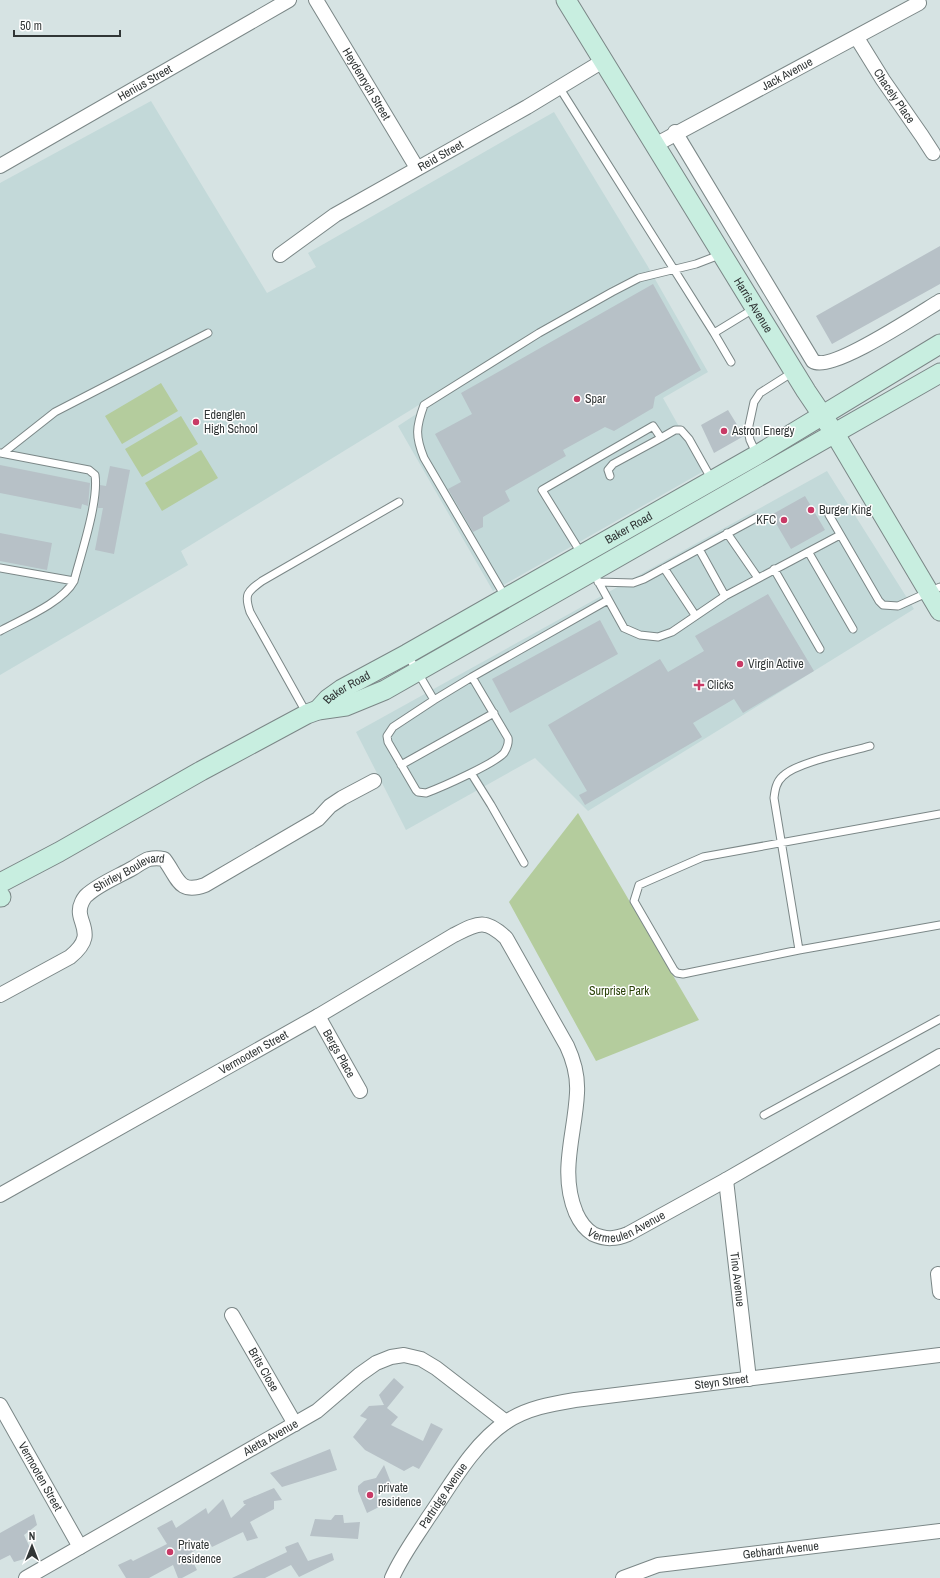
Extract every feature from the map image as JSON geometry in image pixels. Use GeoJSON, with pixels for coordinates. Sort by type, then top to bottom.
{"type":"FeatureCollection","features":[{"type":"Feature","properties":{"kind":"main road","name":"Harris Avenue"},"geometry":{"type":"LineString","coordinates":[[566,0],[794,372],[934,589],[940,611]]}},
{"type":"Feature","properties":{"kind":"main road","name":"Baker Road"},"geometry":{"type":"LineString","coordinates":[[0,894],[59,852],[201,771],[312,712],[342,689],[506,598],[590,567],[713,481],[940,344]]}},
{"type":"Feature","properties":{"kind":"main road","name":"Baker Road"},"geometry":{"type":"LineString","coordinates":[[312,712],[346,706],[385,690],[418,672],[590,567],[835,434],[940,373]]}},
{"type":"Feature","properties":{"kind":"street","name":"Henius Street"},"geometry":{"type":"LineString","coordinates":[[0,166],[289,0]]}},
{"type":"Feature","properties":{"kind":"street","name":"Heydenrych Street"},"geometry":{"type":"LineString","coordinates":[[316,0],[417,168]]}},
{"type":"Feature","properties":{"kind":"street","name":"Jack Avenue"},"geometry":{"type":"LineString","coordinates":[[655,145],[675,132],[857,38],[919,3]]}},
{"type":"Feature","properties":{"kind":"street","name":"Chacely Place"},"geometry":{"type":"LineString","coordinates":[[857,38],[883,80],[933,153]]}},
{"type":"Feature","properties":{"kind":"street","name":"Reid Street"},"geometry":{"type":"LineString","coordinates":[[280,255],[335,215],[527,107],[603,61]]}},
{"type":"Feature","properties":{"kind":"street"},"geometry":{"type":"LineString","coordinates":[[675,132],[813,361],[821,364],[852,354],[940,301]]}},
{"type":"Feature","properties":{"kind":"street","name":"Shirley Boulevard"},"geometry":{"type":"LineString","coordinates":[[0,995],[70,957],[80,949],[84,940],[85,929],[80,908],[82,901],[87,895],[114,878],[148,859],[157,858],[164,859],[178,881],[185,887],[195,888],[205,884],[290,836],[318,819],[330,806],[342,798],[374,781]]}},
{"type":"Feature","properties":{"kind":"street","name":"Vermooten Street"},"geometry":{"type":"LineString","coordinates":[[0,1195],[318,1016],[471,926],[484,924],[490,925],[496,928],[506,938]]}},
{"type":"Feature","properties":{"kind":"street","name":"Vermeulen Avenue"},"geometry":{"type":"LineString","coordinates":[[506,938],[574,1060],[577,1076],[577,1094],[567,1179],[572,1202],[583,1226],[590,1232],[600,1237],[609,1239],[620,1237],[726,1180],[940,1056]]}},
{"type":"Feature","properties":{"kind":"street","name":"Bergs Place"},"geometry":{"type":"LineString","coordinates":[[318,1016],[360,1091]]}},
{"type":"Feature","properties":{"kind":"street","name":"Tino Avenue"},"geometry":{"type":"LineString","coordinates":[[726,1180],[749,1379]]}},
{"type":"Feature","properties":{"kind":"street"},"geometry":{"type":"LineString","coordinates":[[938,1274],[940,1292]]}},
{"type":"Feature","properties":{"kind":"street","name":"Brits Close"},"geometry":{"type":"LineString","coordinates":[[232,1315],[295,1424]]}},
{"type":"Feature","properties":{"kind":"street","name":"Aletta Avenue"},"geometry":{"type":"LineString","coordinates":[[26,1578],[317,1411],[359,1375],[376,1363],[391,1357],[404,1355],[421,1359],[436,1368],[506,1422]]}},
{"type":"Feature","properties":{"kind":"street","name":"Steyn Street"},"geometry":{"type":"LineString","coordinates":[[506,1422],[532,1409],[568,1401],[940,1355]]}},
{"type":"Feature","properties":{"kind":"street","name":"Vermooten Street"},"geometry":{"type":"LineString","coordinates":[[0,1405],[80,1547]]}},
{"type":"Feature","properties":{"kind":"street","name":"Partridge Avenue"},"geometry":{"type":"LineString","coordinates":[[392,1578],[403,1556],[472,1454],[492,1433],[506,1422]]}},
{"type":"Feature","properties":{"kind":"street","name":"Gebhardt Avenue"},"geometry":{"type":"LineString","coordinates":[[623,1578],[658,1565],[940,1531]]}},
{"type":"Feature","properties":{"kind":"lane"},"geometry":{"type":"LineString","coordinates":[[559,87],[731,362]]}},
{"type":"Feature","properties":{"kind":"lane"},"geometry":{"type":"LineString","coordinates":[[506,598],[424,458],[419,446],[417,434],[418,423],[424,405],[539,333],[639,278],[696,264],[722,254]]}},
{"type":"Feature","properties":{"kind":"lane"},"geometry":{"type":"LineString","coordinates":[[714,333],[755,308]]}},
{"type":"Feature","properties":{"kind":"lane"},"geometry":{"type":"LineString","coordinates":[[2,453],[55,412],[208,332]]}},
{"type":"Feature","properties":{"kind":"lane"},"geometry":{"type":"LineString","coordinates":[[757,455],[750,440],[748,430],[754,402],[760,393],[794,372]]}},
{"type":"Feature","properties":{"kind":"lane"},"geometry":{"type":"LineString","coordinates":[[661,438],[653,426],[542,490],[590,567],[624,628],[645,636],[664,636],[725,596],[774,569],[809,553],[840,536]]}},
{"type":"Feature","properties":{"kind":"lane"},"geometry":{"type":"LineString","coordinates":[[610,476],[608,470],[613,464],[675,430],[680,430],[689,439],[713,481]]}},
{"type":"Feature","properties":{"kind":"lane"},"geometry":{"type":"LineString","coordinates":[[0,631],[57,600],[74,581],[93,505],[95,475],[89,470],[2,453]]}},
{"type":"Feature","properties":{"kind":"lane"},"geometry":{"type":"LineString","coordinates":[[312,712],[250,612],[246,596],[249,591],[262,581],[399,502]]}},
{"type":"Feature","properties":{"kind":"lane"},"geometry":{"type":"LineString","coordinates":[[829,515],[878,601],[883,605],[898,606],[934,589]]}},
{"type":"Feature","properties":{"kind":"lane"},"geometry":{"type":"LineString","coordinates":[[590,567],[633,583],[664,568],[756,518]]}},
{"type":"Feature","properties":{"kind":"lane"},"geometry":{"type":"LineString","coordinates":[[727,533],[758,578]]}},
{"type":"Feature","properties":{"kind":"lane"},"geometry":{"type":"LineString","coordinates":[[699,549],[725,596]]}},
{"type":"Feature","properties":{"kind":"lane"},"geometry":{"type":"LineString","coordinates":[[809,553],[853,629]]}},
{"type":"Feature","properties":{"kind":"lane"},"geometry":{"type":"LineString","coordinates":[[0,568],[74,581]]}},
{"type":"Feature","properties":{"kind":"lane"},"geometry":{"type":"LineString","coordinates":[[664,568],[695,616]]}},
{"type":"Feature","properties":{"kind":"lane"},"geometry":{"type":"LineString","coordinates":[[774,569],[820,649]]}},
{"type":"Feature","properties":{"kind":"lane"},"geometry":{"type":"LineString","coordinates":[[472,677],[509,740],[505,752],[471,773],[436,789],[422,793],[416,790],[388,742],[389,731],[434,700],[472,677],[608,600]]}},
{"type":"Feature","properties":{"kind":"lane"},"geometry":{"type":"LineString","coordinates":[[407,654],[434,700]]}},
{"type":"Feature","properties":{"kind":"lane"},"geometry":{"type":"LineString","coordinates":[[401,765],[494,713]]}},
{"type":"Feature","properties":{"kind":"lane"},"geometry":{"type":"LineString","coordinates":[[800,950],[774,798],[777,784],[781,777],[792,770],[814,761],[870,746]]}},
{"type":"Feature","properties":{"kind":"lane"},"geometry":{"type":"LineString","coordinates":[[471,773],[524,863]]}},
{"type":"Feature","properties":{"kind":"lane"},"geometry":{"type":"LineString","coordinates":[[940,814],[703,856],[639,885],[634,901],[671,966],[680,974],[800,950],[940,926]]}},
{"type":"Feature","properties":{"kind":"lane"},"geometry":{"type":"LineString","coordinates":[[764,1116],[940,1019]]}},
{"type":"Feature","properties":{"kind":"shaded area","name":"Edenglen High School"},"geometry":{"type":"Polygon","coordinates":[[[151,101],[267,293],[316,267],[308,253],[554,112],[647,265],[708,372],[663,398],[704,471],[493,591],[398,426],[624,279],[181,551],[188,565],[0,675],[0,183],[151,101]]]}},
{"type":"Feature","properties":{"kind":"shaded area"},"geometry":{"type":"Polygon","coordinates":[[[827,471],[914,609],[588,811],[535,758],[406,830],[356,732],[827,471]]]}},
{"type":"Feature","properties":{"kind":"green space"},"geometry":{"type":"Polygon","coordinates":[[[161,383],[178,411],[122,444],[105,416],[161,383]]]}},
{"type":"Feature","properties":{"kind":"green space"},"geometry":{"type":"Polygon","coordinates":[[[181,416],[198,444],[142,477],[125,449],[181,416]]]}},
{"type":"Feature","properties":{"kind":"green space"},"geometry":{"type":"Polygon","coordinates":[[[201,450],[218,478],[162,511],[145,483],[201,450]]]}},
{"type":"Feature","properties":{"kind":"green space","name":"Surprise Park"},"geometry":{"type":"Polygon","coordinates":[[[578,813],[699,1020],[596,1061],[509,902],[578,813]]]}},
{"type":"Feature","properties":{"kind":"building"},"geometry":{"type":"Polygon","coordinates":[[[940,246],[940,284],[832,344],[816,316],[940,246]]]}},
{"type":"Feature","properties":{"kind":"building"},"geometry":{"type":"Polygon","coordinates":[[[653,284],[701,370],[655,397],[653,408],[614,431],[605,427],[563,450],[566,456],[505,491],[510,501],[483,517],[483,527],[473,532],[448,489],[461,482],[435,434],[472,414],[461,393],[653,284]]]}},
{"type":"Feature","properties":{"kind":"building"},"geometry":{"type":"Polygon","coordinates":[[[728,410],[744,436],[714,453],[701,425],[728,410]]]}},
{"type":"Feature","properties":{"kind":"building"},"geometry":{"type":"Polygon","coordinates":[[[0,465],[90,483],[88,506],[82,504],[81,509],[0,493],[0,465]]]}},
{"type":"Feature","properties":{"kind":"building"},"geometry":{"type":"Polygon","coordinates":[[[110,466],[130,470],[114,554],[95,550],[103,508],[98,508],[100,485],[106,486],[110,466]]]}},
{"type":"Feature","properties":{"kind":"building"},"geometry":{"type":"Polygon","coordinates":[[[805,496],[825,530],[791,549],[771,515],[805,496]]]}},
{"type":"Feature","properties":{"kind":"building"},"geometry":{"type":"Polygon","coordinates":[[[0,533],[52,543],[47,570],[0,561],[0,533]]]}},
{"type":"Feature","properties":{"kind":"building"},"geometry":{"type":"Polygon","coordinates":[[[768,594],[814,671],[743,713],[734,699],[693,723],[702,737],[585,805],[579,795],[587,791],[548,725],[660,659],[668,672],[704,651],[695,636],[768,594]]]}},
{"type":"Feature","properties":{"kind":"building"},"geometry":{"type":"Polygon","coordinates":[[[600,620],[618,654],[510,713],[492,679],[600,620]]]}},
{"type":"Feature","properties":{"kind":"building"},"geometry":{"type":"Polygon","coordinates":[[[394,1378],[404,1387],[387,1408],[398,1417],[391,1425],[423,1441],[431,1423],[443,1429],[419,1469],[413,1466],[404,1471],[365,1450],[353,1437],[367,1419],[360,1416],[369,1406],[384,1405],[379,1395],[394,1378]]]}},
{"type":"Feature","properties":{"kind":"building"},"geometry":{"type":"Polygon","coordinates":[[[330,1449],[337,1470],[282,1487],[270,1473],[330,1449]]]}},
{"type":"Feature","properties":{"kind":"building","name":"private residence"},"geometry":{"type":"Polygon","coordinates":[[[384,1465],[393,1488],[376,1493],[379,1507],[367,1513],[358,1491],[358,1486],[364,1481],[376,1478],[384,1465]]]}},
{"type":"Feature","properties":{"kind":"building"},"geometry":{"type":"Polygon","coordinates":[[[274,1488],[282,1500],[274,1501],[274,1509],[250,1522],[258,1538],[247,1541],[243,1532],[212,1547],[209,1542],[189,1554],[197,1570],[182,1578],[178,1578],[173,1565],[149,1578],[126,1578],[118,1565],[131,1559],[133,1561],[167,1544],[157,1528],[172,1520],[176,1528],[206,1508],[208,1514],[223,1499],[231,1518],[246,1504],[244,1504],[243,1501],[274,1488]]]}},
{"type":"Feature","properties":{"kind":"building"},"geometry":{"type":"Polygon","coordinates":[[[34,1514],[37,1525],[24,1535],[34,1556],[14,1562],[10,1555],[0,1560],[0,1533],[34,1514]]]}},
{"type":"Feature","properties":{"kind":"building","name":"Private residence"},"geometry":{"type":"Polygon","coordinates":[[[335,1515],[343,1515],[344,1523],[360,1522],[358,1539],[310,1536],[315,1519],[331,1520],[335,1515]]]}},
{"type":"Feature","properties":{"kind":"building"},"geometry":{"type":"Polygon","coordinates":[[[298,1542],[308,1561],[332,1553],[334,1560],[299,1577],[291,1565],[265,1578],[232,1578],[287,1552],[285,1547],[298,1542]]]}},
{"type":"Feature","properties":{"kind":"place","name":"Spar"},"geometry":{"type":"Point","coordinates":[577,399]}},
{"type":"Feature","properties":{"kind":"place","name":"Edenglen High School"},"geometry":{"type":"Point","coordinates":[196,422]}},
{"type":"Feature","properties":{"kind":"place","name":"Astron Energy"},"geometry":{"type":"Point","coordinates":[724,431]}},
{"type":"Feature","properties":{"kind":"place","name":"Burger King"},"geometry":{"type":"Point","coordinates":[811,510]}},
{"type":"Feature","properties":{"kind":"place","name":"KFC"},"geometry":{"type":"Point","coordinates":[784,520]}},
{"type":"Feature","properties":{"kind":"place","name":"Virgin Active"},"geometry":{"type":"Point","coordinates":[740,664]}},
{"type":"Feature","properties":{"kind":"place","name":"Clicks"},"geometry":{"type":"Point","coordinates":[699,685]}},
{"type":"Feature","properties":{"kind":"place","name":"private residence"},"geometry":{"type":"Point","coordinates":[370,1495]}},
{"type":"Feature","properties":{"kind":"place","name":"Private residence"},"geometry":{"type":"Point","coordinates":[170,1552]}}]}
